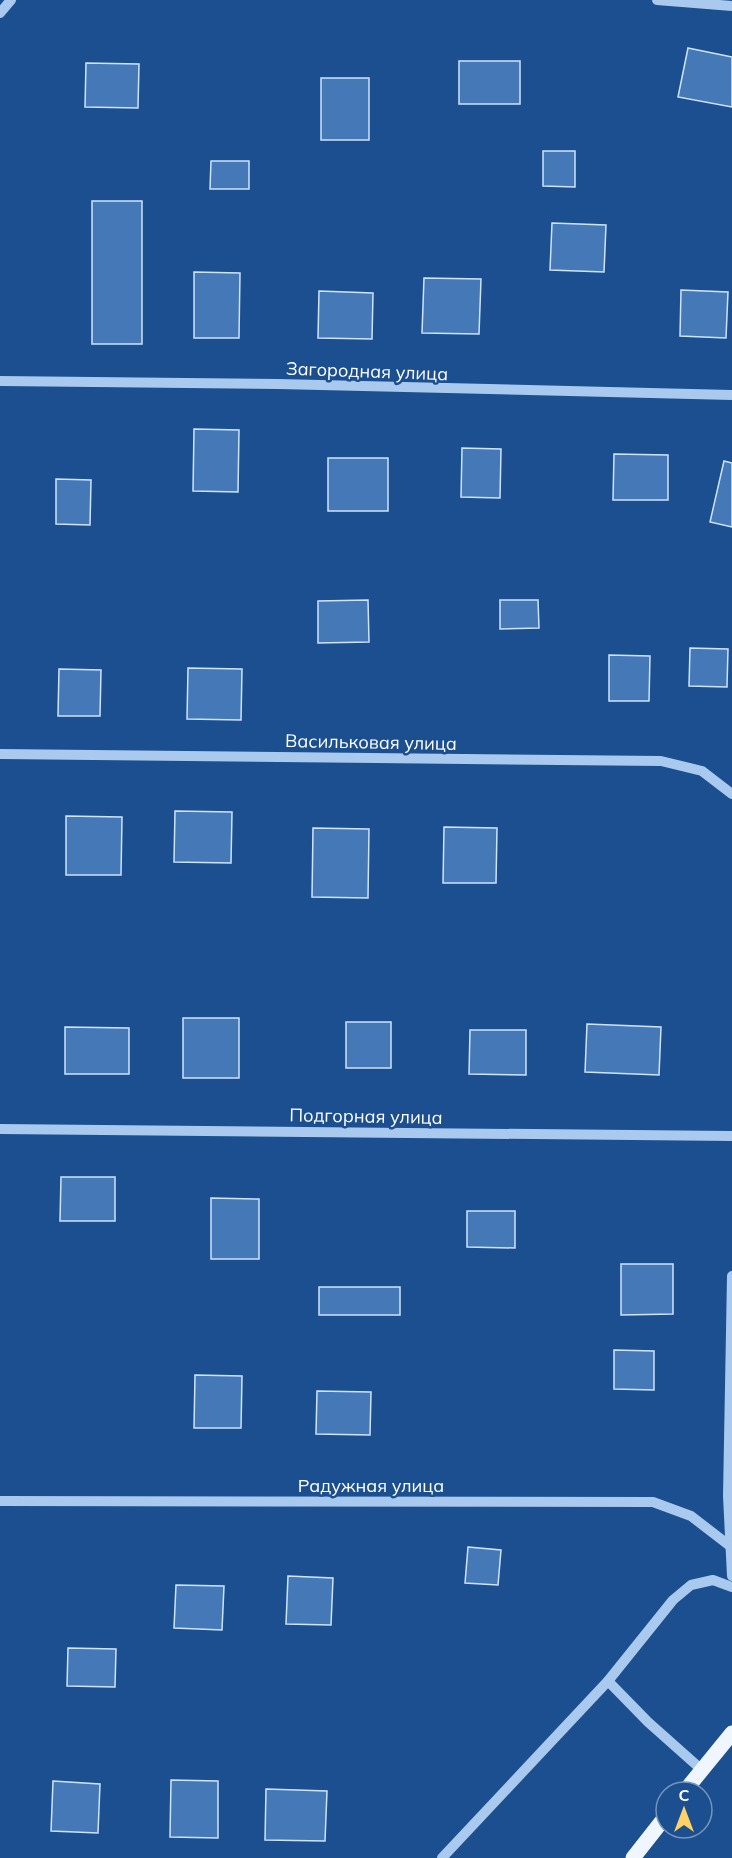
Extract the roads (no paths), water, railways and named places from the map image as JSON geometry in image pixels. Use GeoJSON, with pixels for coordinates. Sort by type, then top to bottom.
{"type":"FeatureCollection","features":[{"type":"Feature","properties":{"kind":"main road"},"geometry":{"type":"LineString","coordinates":[[694,1780],[731,1735]]}},
{"type":"Feature","properties":{"kind":"main road"},"geometry":{"type":"LineString","coordinates":[[633,1858],[654,1831]]}},
{"type":"Feature","properties":{"kind":"street"},"geometry":{"type":"LineString","coordinates":[[0,13],[11,0]]}},
{"type":"Feature","properties":{"kind":"street"},"geometry":{"type":"LineString","coordinates":[[657,0],[732,6]]}},
{"type":"Feature","properties":{"kind":"street","name":"Загородная улица"},"geometry":{"type":"LineString","coordinates":[[0,381],[267,384],[732,395]]}},
{"type":"Feature","properties":{"kind":"street","name":"Васильковая улица"},"geometry":{"type":"LineString","coordinates":[[0,754],[661,761],[702,771],[732,794]]}},
{"type":"Feature","properties":{"kind":"street","name":"Подгорная улица"},"geometry":{"type":"LineString","coordinates":[[0,1130],[732,1136]]}},
{"type":"Feature","properties":{"kind":"street"},"geometry":{"type":"LineString","coordinates":[[732,1276],[728,1496],[732,1576]]}},
{"type":"Feature","properties":{"kind":"street","name":"Радужная улица"},"geometry":{"type":"LineString","coordinates":[[0,1501],[653,1502],[691,1516],[730,1546]]}},
{"type":"Feature","properties":{"kind":"street"},"geometry":{"type":"LineString","coordinates":[[442,1858],[608,1681],[673,1600],[691,1586],[713,1580],[732,1587]]}},
{"type":"Feature","properties":{"kind":"street"},"geometry":{"type":"LineString","coordinates":[[608,1681],[648,1722],[702,1770]]}}]}
